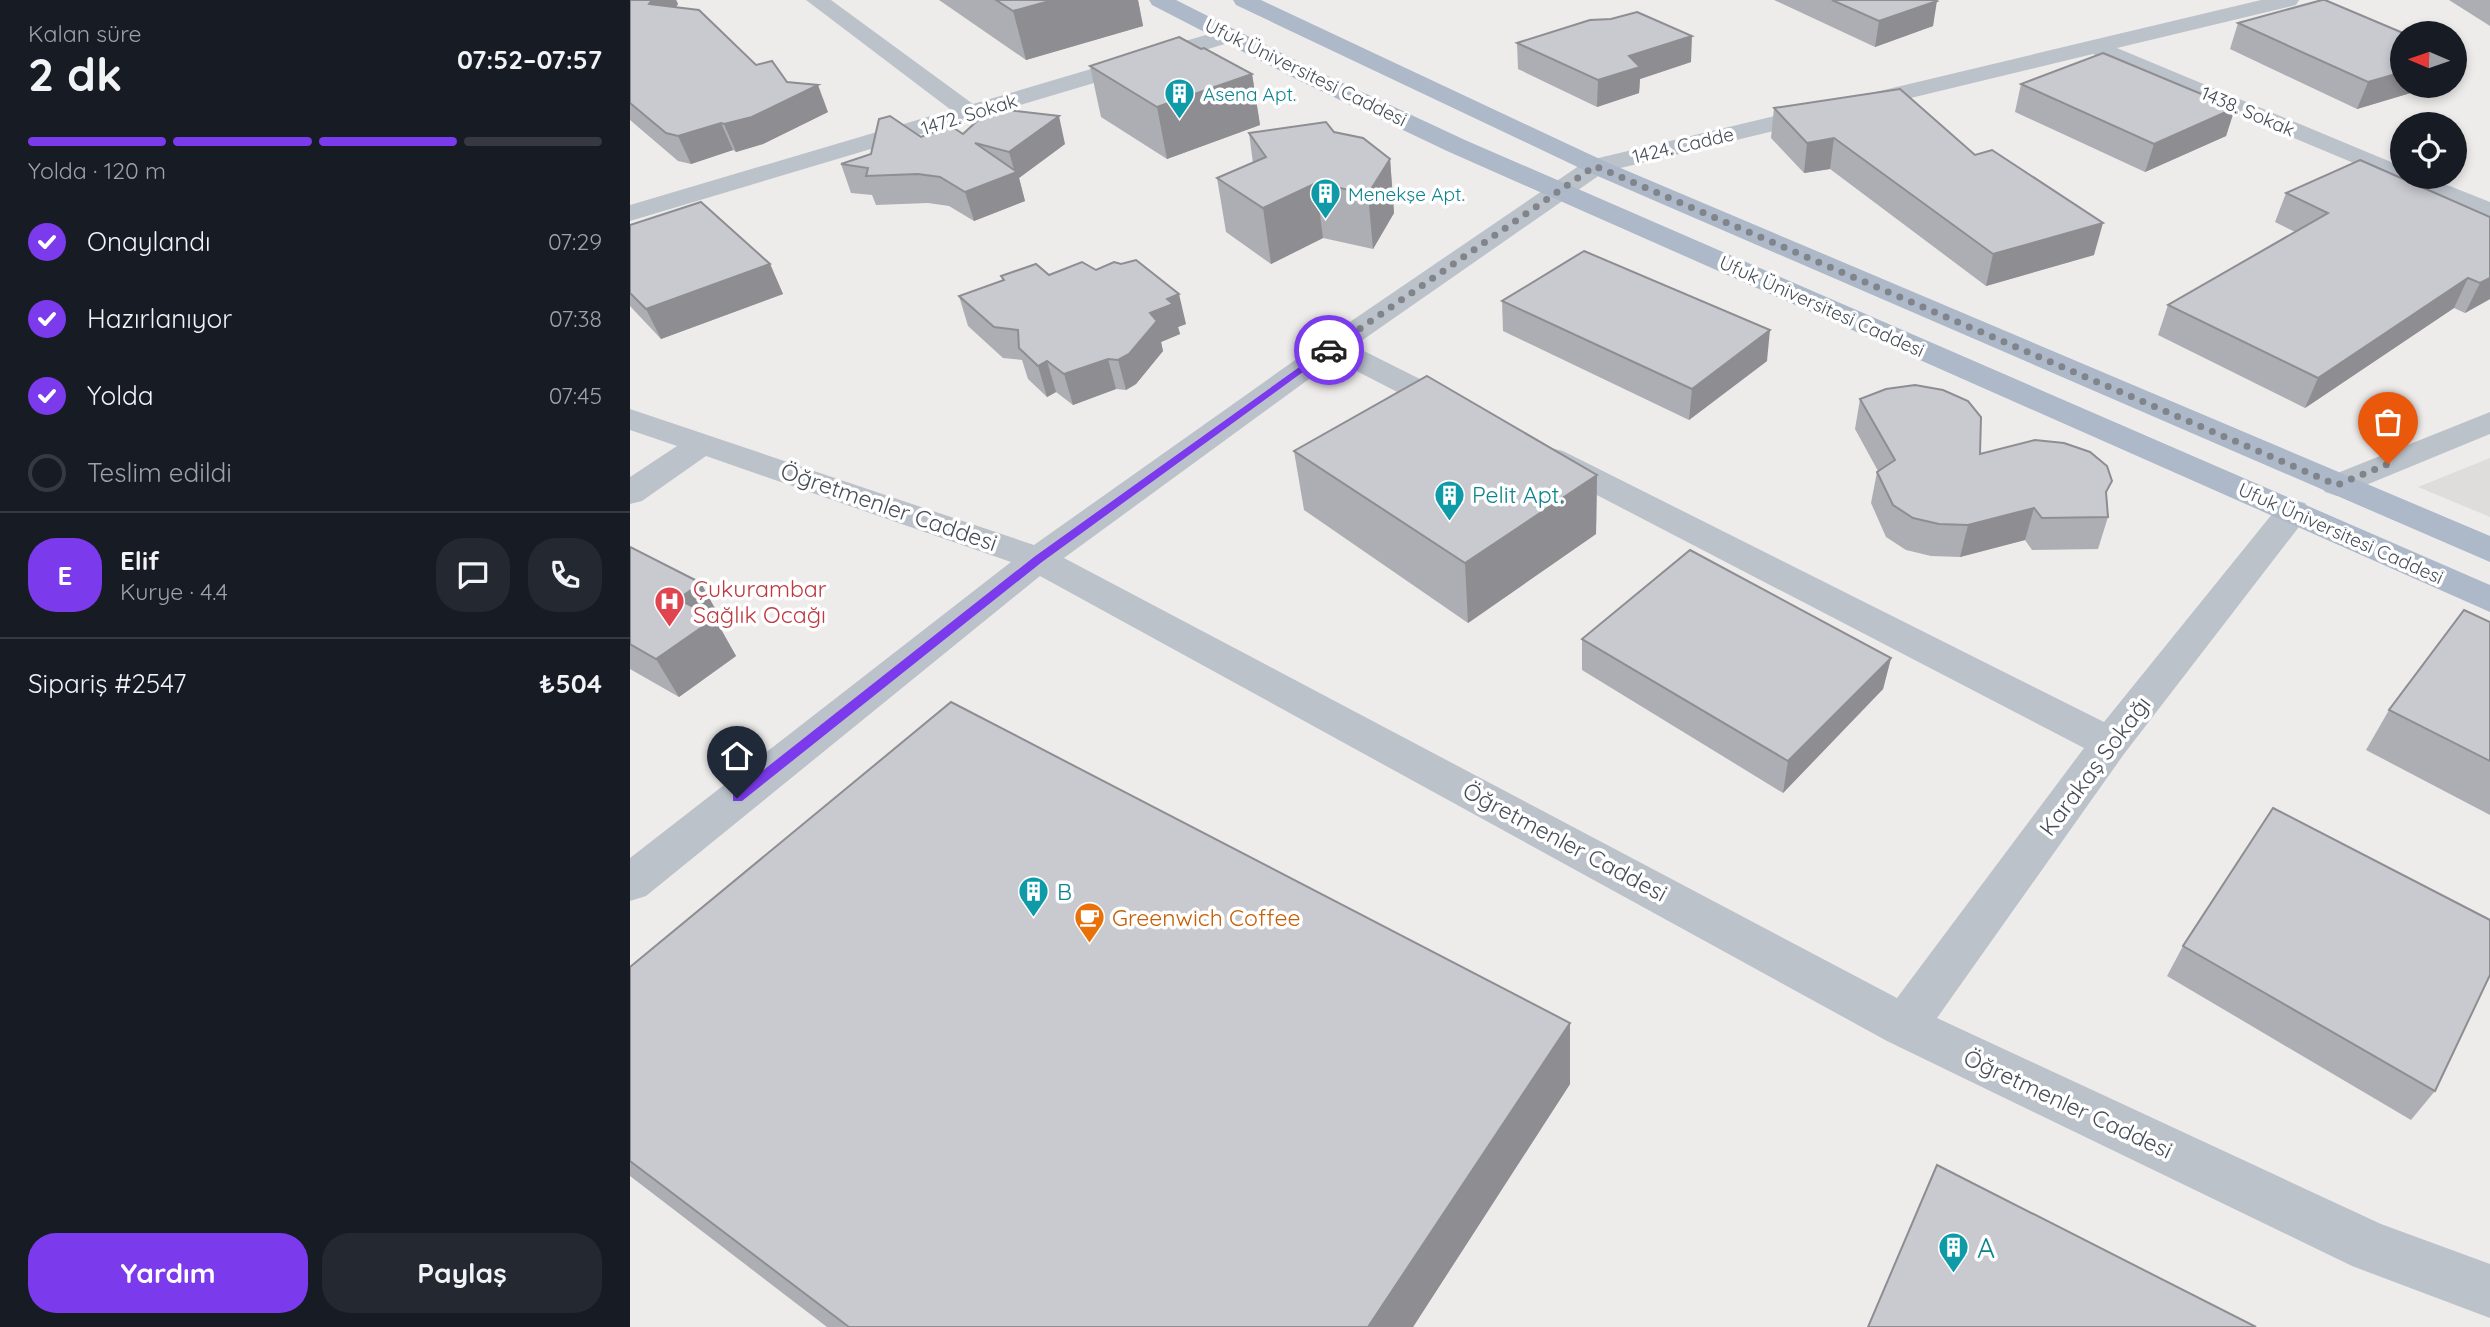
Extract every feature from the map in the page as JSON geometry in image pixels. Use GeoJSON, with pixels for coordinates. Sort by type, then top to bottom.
{"type":"FeatureCollection","features":[{"type":"Feature","properties":{"kind":"main road","name":"Ufuk Üniversitesi Caddesi"},"geometry":{"type":"LineString","coordinates":[[1160,0],[1227,36],[1559,192],[2490,600]]}},
{"type":"Feature","properties":{"kind":"main road","name":"Ufuk Üniversitesi Caddesi"},"geometry":{"type":"LineString","coordinates":[[1244,0],[1595,166],[2490,550]]}},
{"type":"Feature","properties":{"kind":"street"},"geometry":{"type":"LineString","coordinates":[[817,0],[972,114]]}},
{"type":"Feature","properties":{"kind":"street","name":"1424. Cadde"},"geometry":{"type":"LineString","coordinates":[[630,883],[1038,559],[1333,347],[1595,166],[2288,0]]}},
{"type":"Feature","properties":{"kind":"street","name":"1472. Sokak"},"geometry":{"type":"LineString","coordinates":[[630,213],[972,114],[1227,36]]}},
{"type":"Feature","properties":{"kind":"street","name":"1438. Sokak"},"geometry":{"type":"LineString","coordinates":[[2094,46],[2390,170]]}},
{"type":"Feature","properties":{"kind":"street","name":"1438. Sokak"},"geometry":{"type":"LineString","coordinates":[[2435,189],[2490,212]]}},
{"type":"Feature","properties":{"kind":"street"},"geometry":{"type":"LineString","coordinates":[[1333,347],[1481,422]]}},
{"type":"Feature","properties":{"kind":"street","name":"Öğretmenler Caddesi"},"geometry":{"type":"LineString","coordinates":[[630,419],[1038,559],[1904,1026],[2371,1247],[2490,1292]]}},
{"type":"Feature","properties":{"kind":"street"},"geometry":{"type":"LineString","coordinates":[[2337,485],[2490,422]]}},
{"type":"Feature","properties":{"kind":"street"},"geometry":{"type":"LineString","coordinates":[[1518,441],[2110,743]]}},
{"type":"Feature","properties":{"kind":"street"},"geometry":{"type":"LineString","coordinates":[[630,493],[704,443]]}},
{"type":"Feature","properties":{"kind":"street","name":"Karakaş Sokağı"},"geometry":{"type":"LineString","coordinates":[[1904,1026],[2110,743],[2292,511]]}},
{"type":"Feature","properties":{"kind":"shaded area"},"geometry":{"type":"Polygon","coordinates":[[[2490,458],[2490,517],[2418,487],[2490,458]]]}},
{"type":"Feature","properties":{"kind":"building"},"geometry":{"type":"Polygon","coordinates":[[[630,0],[652,0],[649,4],[699,10],[756,65],[772,61],[787,82],[818,85],[752,117],[678,136],[666,133],[630,103],[630,0]]]}},
{"type":"Feature","properties":{"kind":"building"},"geometry":{"type":"Polygon","coordinates":[[[996,0],[1053,0],[1013,11],[996,0]]]}},
{"type":"Feature","properties":{"kind":"building"},"geometry":{"type":"Polygon","coordinates":[[[1832,0],[1935,0],[1937,1],[1879,21],[1832,0]]]}},
{"type":"Feature","properties":{"kind":"building"},"geometry":{"type":"Polygon","coordinates":[[[2325,0],[2390,28],[2390,76],[2368,82],[2238,23],[2325,0]]]}},
{"type":"Feature","properties":{"kind":"building"},"geometry":{"type":"Polygon","coordinates":[[[1637,12],[1692,36],[1629,56],[1640,67],[1598,80],[1517,43],[1590,20],[1611,19],[1637,12]]]}},
{"type":"Feature","properties":{"kind":"building"},"geometry":{"type":"Polygon","coordinates":[[[1179,37],[1252,74],[1157,107],[1090,66],[1179,37]]]}},
{"type":"Feature","properties":{"kind":"building"},"geometry":{"type":"Polygon","coordinates":[[[2103,53],[2235,108],[2154,144],[2021,84],[2103,53]]]}},
{"type":"Feature","properties":{"kind":"building"},"geometry":{"type":"Polygon","coordinates":[[[1900,89],[1975,155],[1992,150],[2103,223],[1993,254],[1834,138],[1807,143],[1774,108],[1900,89]]]}},
{"type":"Feature","properties":{"kind":"building"},"geometry":{"type":"Polygon","coordinates":[[[991,108],[1059,116],[1009,152],[975,143],[1017,172],[965,192],[940,177],[918,174],[866,176],[868,168],[841,164],[871,154],[879,119],[890,116],[921,137],[951,126],[963,134],[991,108]]]}},
{"type":"Feature","properties":{"kind":"building"},"geometry":{"type":"Polygon","coordinates":[[[1326,122],[1334,132],[1363,138],[1390,159],[1368,194],[1316,183],[1263,208],[1217,178],[1266,157],[1249,133],[1326,122]]]}},
{"type":"Feature","properties":{"kind":"building"},"geometry":{"type":"Polygon","coordinates":[[[2360,160],[2390,173],[2390,189],[2426,189],[2490,217],[2490,278],[2480,283],[2468,278],[2318,378],[2168,305],[2328,213],[2286,193],[2360,160]]]}},
{"type":"Feature","properties":{"kind":"building"},"geometry":{"type":"Polygon","coordinates":[[[701,202],[770,264],[646,309],[630,293],[630,225],[701,202]]]}},
{"type":"Feature","properties":{"kind":"building"},"geometry":{"type":"Polygon","coordinates":[[[1584,251],[1770,330],[1692,389],[1502,301],[1584,251]]]}},
{"type":"Feature","properties":{"kind":"building"},"geometry":{"type":"Polygon","coordinates":[[[1136,260],[1179,294],[1167,299],[1173,304],[1150,313],[1157,321],[1129,354],[1118,360],[1108,359],[1064,374],[1047,361],[1038,366],[1019,348],[1018,330],[994,327],[959,296],[1004,280],[1001,276],[1036,264],[1049,275],[1082,262],[1096,270],[1114,262],[1121,264],[1136,260]]]}},
{"type":"Feature","properties":{"kind":"building"},"geometry":{"type":"Polygon","coordinates":[[[1427,376],[1597,475],[1465,563],[1294,451],[1427,376]]]}},
{"type":"Feature","properties":{"kind":"building"},"geometry":{"type":"Polygon","coordinates":[[[1915,385],[1943,390],[1968,401],[1981,417],[1980,454],[2035,440],[2064,443],[2090,452],[2107,466],[2112,481],[2106,492],[2108,517],[2042,518],[2034,508],[1968,525],[1939,524],[1913,518],[1893,505],[1877,472],[1895,460],[1860,399],[1886,389],[1915,385]]]}},
{"type":"Feature","properties":{"kind":"building"},"geometry":{"type":"Polygon","coordinates":[[[630,547],[701,583],[678,599],[715,618],[656,659],[630,644],[630,547]]]}},
{"type":"Feature","properties":{"kind":"building"},"geometry":{"type":"Polygon","coordinates":[[[1690,550],[1891,658],[1788,761],[1582,639],[1690,550]]]}},
{"type":"Feature","properties":{"kind":"building"},"geometry":{"type":"Polygon","coordinates":[[[2464,610],[2490,622],[2490,761],[2389,710],[2464,610]]]}},
{"type":"Feature","properties":{"kind":"building","name":"B"},"geometry":{"type":"Polygon","coordinates":[[[951,702],[1570,1023],[1368,1327],[849,1327],[630,1161],[630,967],[951,702]]]}},
{"type":"Feature","properties":{"kind":"building"},"geometry":{"type":"Polygon","coordinates":[[[2273,808],[2490,920],[2490,975],[2435,1091],[2183,946],[2273,808]]]}},
{"type":"Feature","properties":{"kind":"building"},"geometry":{"type":"Polygon","coordinates":[[[1937,1165],[2256,1327],[1868,1327],[1937,1165]]]}},
{"type":"Feature","properties":{"kind":"way so far"},"geometry":{"type":"LineString","coordinates":[[1329,350],[1595,166],[2337,485],[2388,464]]}},
{"type":"Feature","properties":{"kind":"place","name":"Asena Apt."},"geometry":{"type":"Point","coordinates":[1180,121]}},
{"type":"Feature","properties":{"kind":"place","name":"Menekşe Apt."},"geometry":{"type":"Point","coordinates":[1325,221]}},
{"type":"Feature","properties":{"kind":"place","name":"Pelit Apt."},"geometry":{"type":"Point","coordinates":[1449,522]}},
{"type":"Feature","properties":{"kind":"place","name":"Çukurambar Sağlık Ocağı"},"geometry":{"type":"Point","coordinates":[670,629]}},
{"type":"Feature","properties":{"kind":"place","name":"B"},"geometry":{"type":"Point","coordinates":[1034,919]}},
{"type":"Feature","properties":{"kind":"place","name":"Greenwich Coffee"},"geometry":{"type":"Point","coordinates":[1089,945]}},
{"type":"Feature","properties":{"kind":"place","name":"A"},"geometry":{"type":"Point","coordinates":[1954,1275]}},
{"type":"Feature","properties":{"kind":"route"},"geometry":{"type":"LineString","coordinates":[[737,798],[1038,559],[1329,350]]}}]}
